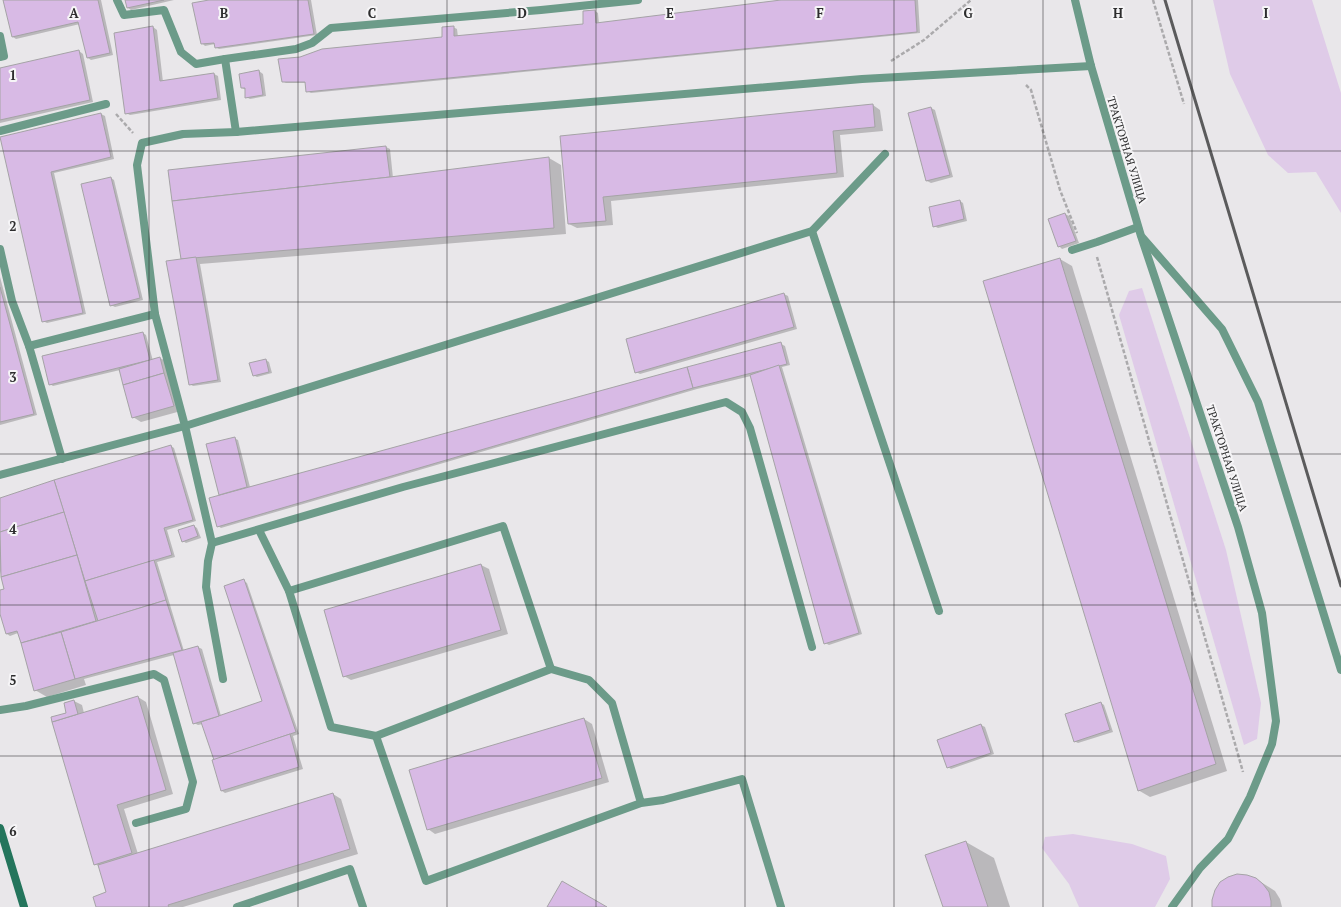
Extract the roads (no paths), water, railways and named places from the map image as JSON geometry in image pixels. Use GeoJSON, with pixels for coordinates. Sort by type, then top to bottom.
{"type":"FeatureCollection","features":[{"type":"Feature","properties":{"kind":"main road"},"geometry":{"type":"LineString","coordinates":[[0,828],[24,907]]}},
{"type":"Feature","properties":{"kind":"street"},"geometry":{"type":"LineString","coordinates":[[117,0],[124,16],[164,10],[181,52],[196,64],[296,49],[312,43],[331,28],[638,0]]}},
{"type":"Feature","properties":{"kind":"street","name":"ТРАКТОРНАЯ УЛИЦА"},"geometry":{"type":"LineString","coordinates":[[1075,0],[1091,66],[1138,227],[1238,527],[1262,613],[1276,720],[1272,744],[1250,797],[1228,839],[1200,868],[1172,907]]}},
{"type":"Feature","properties":{"kind":"street"},"geometry":{"type":"LineString","coordinates":[[0,36],[4,56],[0,57]]}},
{"type":"Feature","properties":{"kind":"street"},"geometry":{"type":"LineString","coordinates":[[225,59],[236,132]]}},
{"type":"Feature","properties":{"kind":"street"},"geometry":{"type":"LineString","coordinates":[[223,679],[206,587],[208,561],[212,543],[185,426],[155,314],[137,165],[142,143],[182,134],[236,132],[862,79],[1091,66]]}},
{"type":"Feature","properties":{"kind":"street"},"geometry":{"type":"LineString","coordinates":[[0,131],[106,104]]}},
{"type":"Feature","properties":{"kind":"street"},"geometry":{"type":"LineString","coordinates":[[0,475],[185,426],[812,231],[885,154]]}},
{"type":"Feature","properties":{"kind":"street"},"geometry":{"type":"LineString","coordinates":[[1072,250],[1138,227]]}},
{"type":"Feature","properties":{"kind":"street"},"geometry":{"type":"LineString","coordinates":[[812,231],[939,611]]}},
{"type":"Feature","properties":{"kind":"street"},"geometry":{"type":"LineString","coordinates":[[1141,236],[1222,329],[1258,402],[1341,670]]}},
{"type":"Feature","properties":{"kind":"street"},"geometry":{"type":"LineString","coordinates":[[0,249],[12,302],[30,346],[62,459]]}},
{"type":"Feature","properties":{"kind":"street"},"geometry":{"type":"LineString","coordinates":[[30,346],[155,314]]}},
{"type":"Feature","properties":{"kind":"street"},"geometry":{"type":"LineString","coordinates":[[212,543],[403,487],[726,402],[742,412],[750,428],[812,647]]}},
{"type":"Feature","properties":{"kind":"street"},"geometry":{"type":"LineString","coordinates":[[289,591],[503,526],[551,669]]}},
{"type":"Feature","properties":{"kind":"street"},"geometry":{"type":"LineString","coordinates":[[260,530],[289,591],[331,727],[376,736],[551,669],[589,680],[612,703],[641,803]]}},
{"type":"Feature","properties":{"kind":"street"},"geometry":{"type":"LineString","coordinates":[[0,710],[26,706],[154,674],[164,680],[193,782],[186,810],[136,823]]}},
{"type":"Feature","properties":{"kind":"street"},"geometry":{"type":"LineString","coordinates":[[376,736],[426,881],[641,803],[663,800],[742,779],[781,907]]}},
{"type":"Feature","properties":{"kind":"street"},"geometry":{"type":"LineString","coordinates":[[237,907],[350,870],[363,907]]}},
{"type":"Feature","properties":{"kind":"railway"},"geometry":{"type":"LineString","coordinates":[[1165,0],[1341,586]]}}]}
